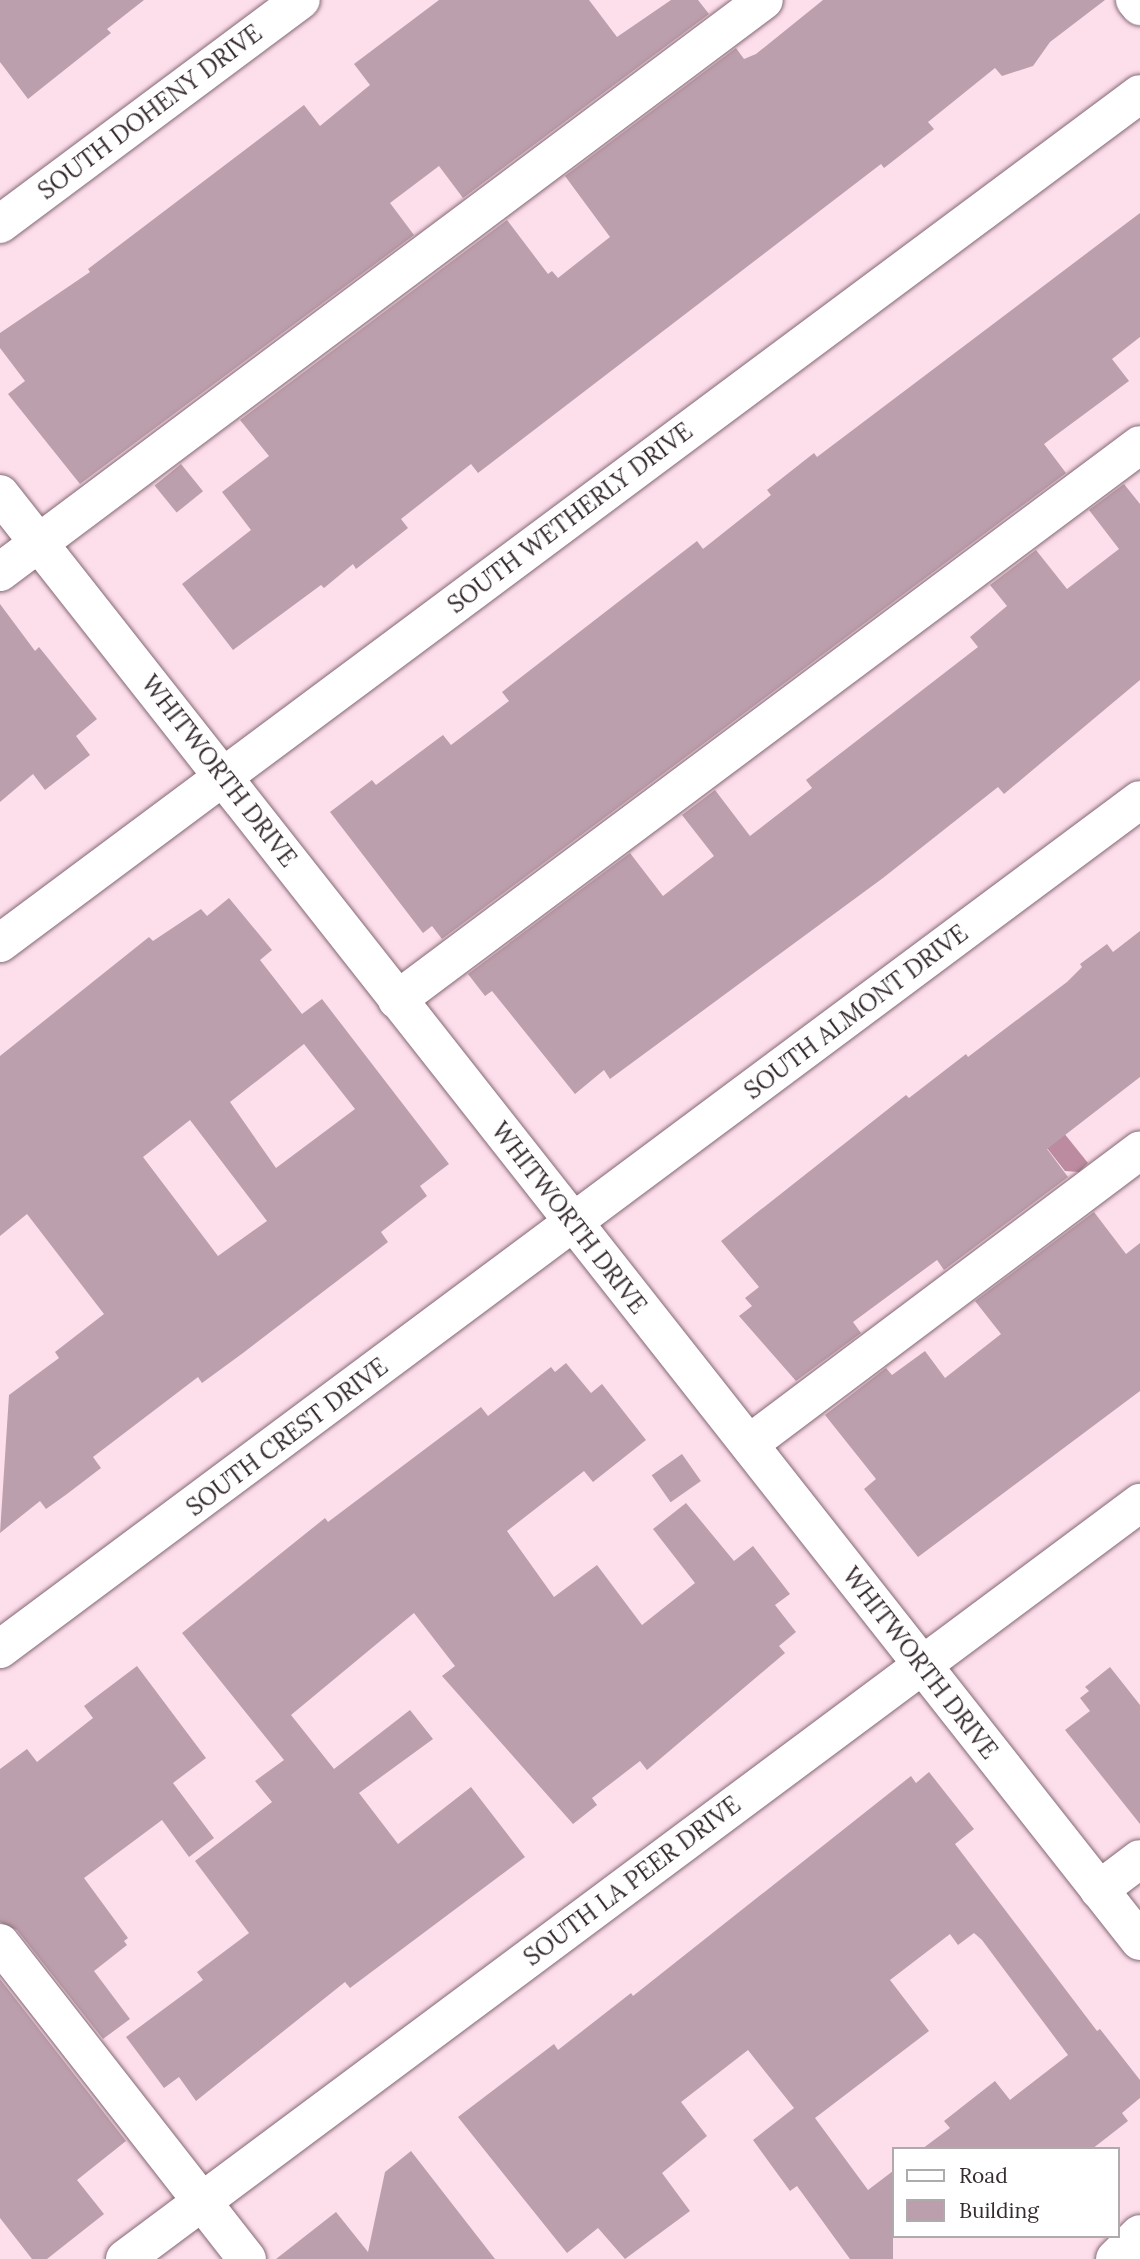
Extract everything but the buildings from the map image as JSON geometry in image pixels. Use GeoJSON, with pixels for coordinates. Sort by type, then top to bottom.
{"type":"FeatureCollection","features":[{"type":"Feature","properties":{"kind":"street","name":"SOUTH DOHENY DRIVE"},"geometry":{"type":"LineString","coordinates":[[0,224],[301,0]]}},
{"type":"Feature","properties":{"kind":"street"},"geometry":{"type":"LineString","coordinates":[[0,572],[764,0]]}},
{"type":"Feature","properties":{"kind":"street"},"geometry":{"type":"LineString","coordinates":[[1135,0],[1140,6]]}},
{"type":"Feature","properties":{"kind":"street","name":"SOUTH WETHERLY DRIVE"},"geometry":{"type":"LineString","coordinates":[[0,943],[1140,94]]}},
{"type":"Feature","properties":{"kind":"street"},"geometry":{"type":"LineString","coordinates":[[397,1000],[1140,445]]}},
{"type":"Feature","properties":{"kind":"street","name":"WHITWORTH DRIVE"},"geometry":{"type":"LineString","coordinates":[[0,494],[224,776],[573,1225],[1140,1941]]}},
{"type":"Feature","properties":{"kind":"street","name":"SOUTH ALMONT DRIVE"},"geometry":{"type":"LineString","coordinates":[[573,1225],[1140,800]]}},
{"type":"Feature","properties":{"kind":"street"},"geometry":{"type":"LineString","coordinates":[[749,1444],[1140,1150]]}},
{"type":"Feature","properties":{"kind":"street","name":"SOUTH CREST DRIVE"},"geometry":{"type":"LineString","coordinates":[[0,1649],[573,1225]]}},
{"type":"Feature","properties":{"kind":"street","name":"SOUTH LA PEER DRIVE"},"geometry":{"type":"LineString","coordinates":[[125,2259],[1140,1503]]}},
{"type":"Feature","properties":{"kind":"street"},"geometry":{"type":"LineString","coordinates":[[1100,1890],[1140,1859]]}},
{"type":"Feature","properties":{"kind":"street"},"geometry":{"type":"LineString","coordinates":[[0,1943],[247,2259]]}},
{"type":"Feature","properties":{"kind":"street"},"geometry":{"type":"LineString","coordinates":[[1115,2259],[1140,2235]]}},
{"type":"Feature","properties":{"kind":"shaded area"},"geometry":{"type":"Polygon","coordinates":[[[1055,1122],[1088,1163],[1079,1172],[1065,1171],[1043,1143],[1055,1122]]]}}]}
